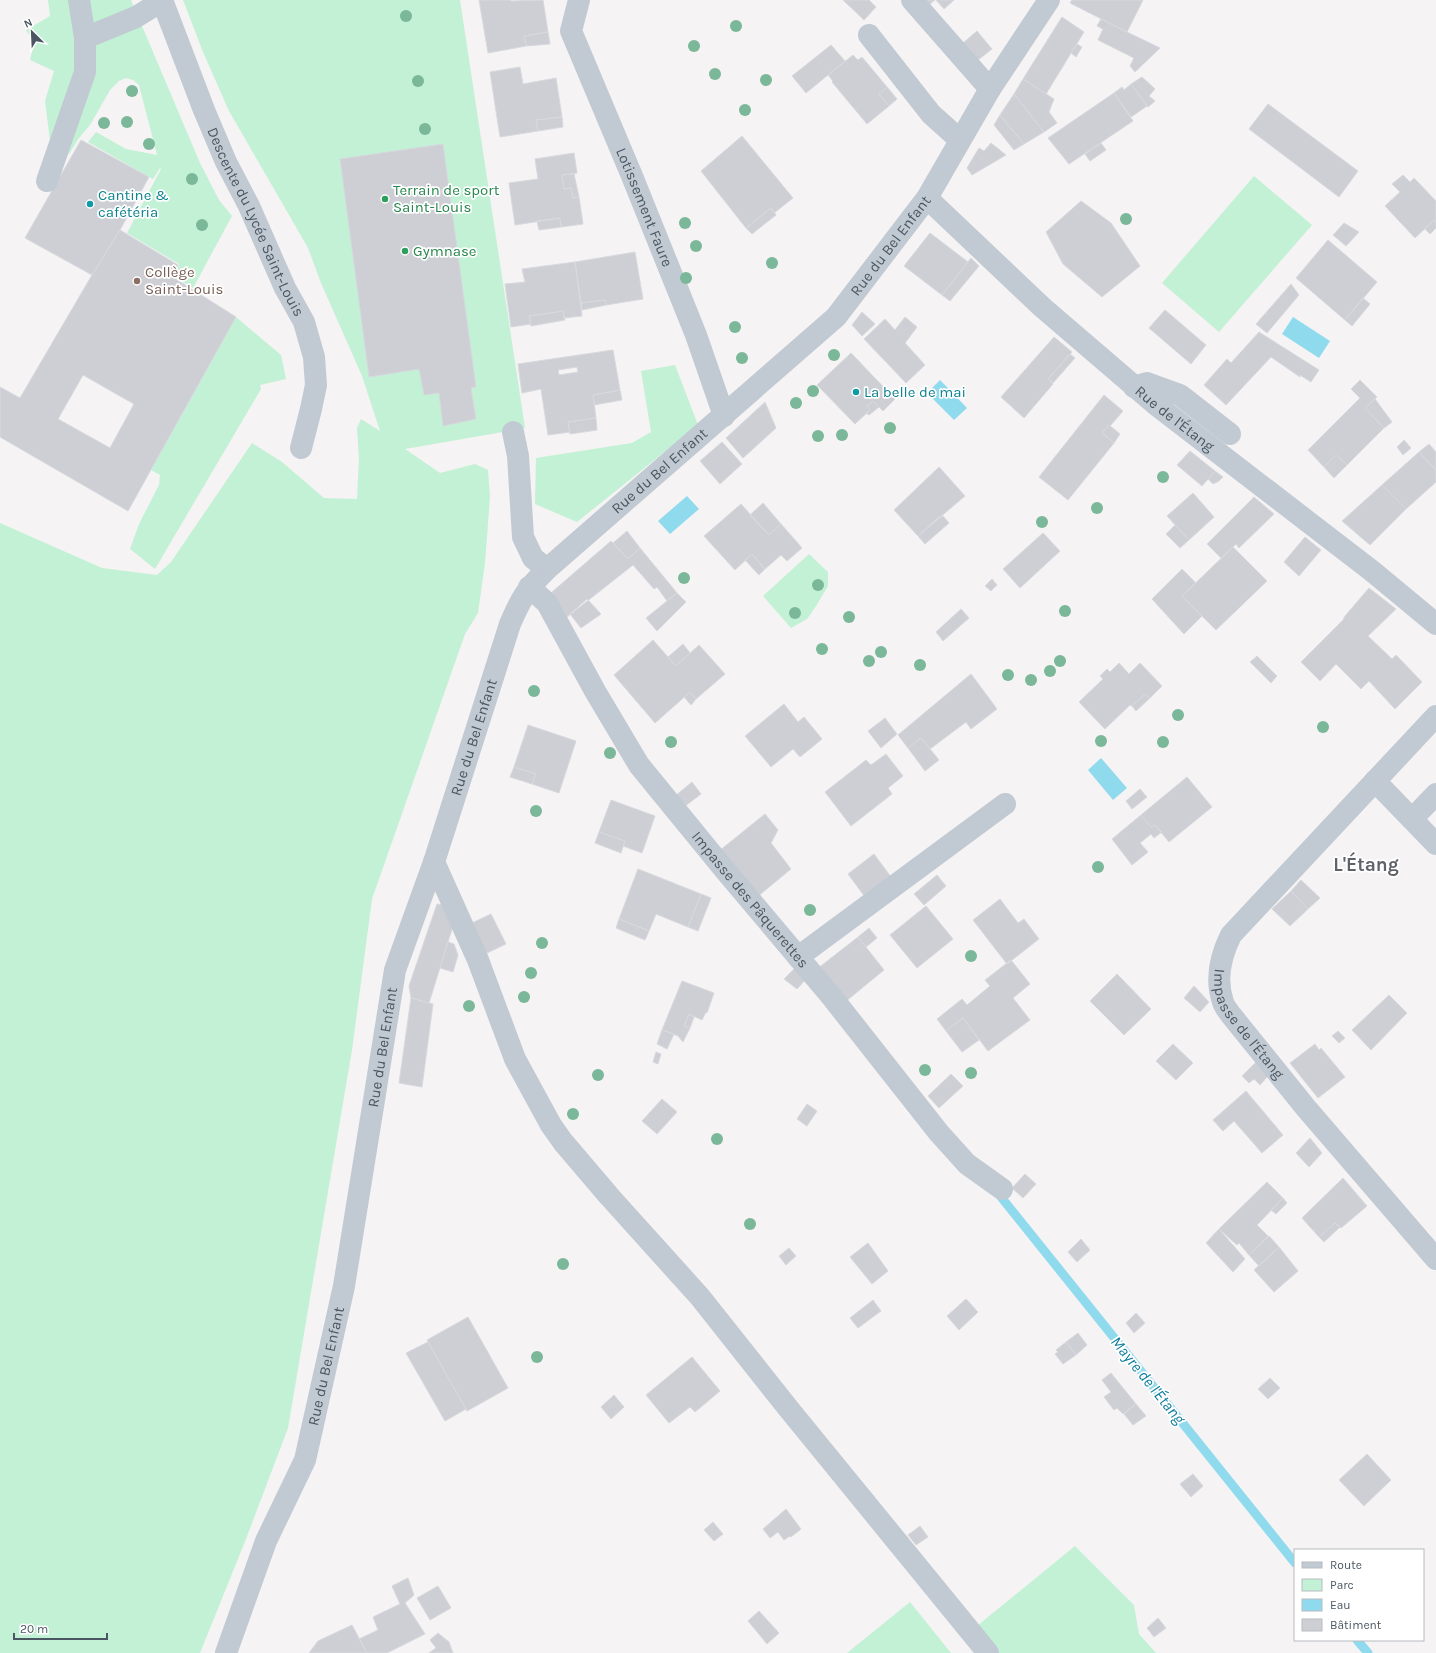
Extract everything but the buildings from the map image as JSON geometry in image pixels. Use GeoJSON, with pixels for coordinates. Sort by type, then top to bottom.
{"type":"FeatureCollection","features":[{"type":"Feature","properties":{"kind":"street"},"geometry":{"type":"LineString","coordinates":[[47,181],[86,72],[86,38],[79,0]]}},
{"type":"Feature","properties":{"kind":"street","name":"Lotissement Faure"},"geometry":{"type":"LineString","coordinates":[[579,0],[571,32],[632,176],[696,335],[724,416]]}},
{"type":"Feature","properties":{"kind":"street"},"geometry":{"type":"LineString","coordinates":[[912,0],[990,89]]}},
{"type":"Feature","properties":{"kind":"street","name":"Rue du Bel Enfant"},"geometry":{"type":"LineString","coordinates":[[226,1653],[266,1541],[305,1460],[344,1286],[395,970],[434,862],[510,624],[519,602],[529,587],[547,569],[724,416],[836,316],[927,198],[990,89],[1049,0]]}},
{"type":"Feature","properties":{"kind":"street"},"geometry":{"type":"LineString","coordinates":[[86,38],[136,16],[162,1]]}},
{"type":"Feature","properties":{"kind":"street","name":"Descente du Lycée Saint-Louis"},"geometry":{"type":"LineString","coordinates":[[162,1],[204,110],[226,162],[249,206],[285,288],[304,322],[314,357],[316,385],[301,448]]}},
{"type":"Feature","properties":{"kind":"street"},"geometry":{"type":"LineString","coordinates":[[870,35],[931,114],[960,140]]}},
{"type":"Feature","properties":{"kind":"street","name":"Rue de l'Étang"},"geometry":{"type":"LineString","coordinates":[[927,198],[1042,307],[1134,387],[1372,571],[1436,624]]}},
{"type":"Feature","properties":{"kind":"street"},"geometry":{"type":"LineString","coordinates":[[1134,387],[1147,383],[1180,395],[1230,434]]}},
{"type":"Feature","properties":{"kind":"street"},"geometry":{"type":"LineString","coordinates":[[513,432],[518,456],[523,537],[533,558],[547,569]]}},
{"type":"Feature","properties":{"kind":"street","name":"Impasse des Pâquerettes"},"geometry":{"type":"LineString","coordinates":[[529,587],[547,603],[595,691],[639,765],[798,957],[966,1164],[1002,1189]]}},
{"type":"Feature","properties":{"kind":"street","name":"Impasse de l'Étang"},"geometry":{"type":"LineString","coordinates":[[1436,716],[1230,935],[1220,964],[1220,983],[1223,1002],[1231,1015],[1306,1108],[1436,1259]]}},
{"type":"Feature","properties":{"kind":"street"},"geometry":{"type":"LineString","coordinates":[[1375,781],[1436,844]]}},
{"type":"Feature","properties":{"kind":"street"},"geometry":{"type":"LineString","coordinates":[[1412,819],[1436,794]]}},
{"type":"Feature","properties":{"kind":"street"},"geometry":{"type":"LineString","coordinates":[[798,957],[1005,804]]}},
{"type":"Feature","properties":{"kind":"street"},"geometry":{"type":"LineString","coordinates":[[434,862],[478,960],[515,1059],[551,1125],[563,1142],[614,1202],[700,1297],[788,1408],[988,1653]]}},
{"type":"Feature","properties":{"kind":"green space"},"geometry":{"type":"Polygon","coordinates":[[[48,0],[131,0],[200,163],[219,200],[232,216],[193,288],[173,276],[179,264],[127,233],[161,169],[160,168],[153,179],[88,142],[96,132],[126,149],[157,155],[139,85],[133,80],[126,78],[119,81],[110,90],[90,125],[79,138],[69,154],[50,141],[45,101],[54,71],[30,60],[34,43],[26,30],[50,16],[48,0]]]}},
{"type":"Feature","properties":{"kind":"green space"},"geometry":{"type":"Polygon","coordinates":[[[183,0],[460,0],[525,428],[405,449],[440,473],[475,464],[488,470],[490,497],[485,563],[478,613],[465,634],[372,899],[352,1050],[288,1428],[246,1539],[200,1653],[0,1653],[0,523],[102,568],[157,575],[171,562],[252,443],[282,462],[324,498],[357,499],[359,459],[357,428],[361,419],[380,431],[362,376],[321,283],[308,248],[229,111],[203,52],[183,0]]]}},
{"type":"Feature","properties":{"kind":"green space"},"geometry":{"type":"Polygon","coordinates":[[[1254,176],[1312,225],[1219,332],[1162,283],[1254,176]]]}},
{"type":"Feature","properties":{"kind":"green space"},"geometry":{"type":"Polygon","coordinates":[[[236,317],[281,355],[286,379],[260,385],[261,389],[155,569],[130,549],[139,524],[159,485],[160,475],[151,470],[236,317]]]}},
{"type":"Feature","properties":{"kind":"green space"},"geometry":{"type":"Polygon","coordinates":[[[675,365],[698,425],[577,522],[535,504],[536,458],[632,443],[651,432],[641,371],[675,365]]]}},
{"type":"Feature","properties":{"kind":"green space"},"geometry":{"type":"Polygon","coordinates":[[[809,554],[828,572],[828,586],[807,619],[791,628],[763,596],[809,554]]]}},
{"type":"Feature","properties":{"kind":"green space"},"geometry":{"type":"Polygon","coordinates":[[[1075,1546],[1134,1605],[1139,1634],[1156,1653],[998,1653],[977,1626],[1075,1546]]]}},
{"type":"Feature","properties":{"kind":"green space"},"geometry":{"type":"Polygon","coordinates":[[[910,1602],[951,1653],[847,1653],[910,1602]]]}},
{"type":"Feature","properties":{"kind":"water"},"geometry":{"type":"Polygon","coordinates":[[[1293,317],[1330,341],[1319,358],[1282,334],[1293,317]]]}},
{"type":"Feature","properties":{"kind":"water"},"geometry":{"type":"Polygon","coordinates":[[[940,380],[967,408],[954,420],[927,393],[940,380]]]}},
{"type":"Feature","properties":{"kind":"water"},"geometry":{"type":"Polygon","coordinates":[[[687,496],[699,509],[670,534],[658,521],[687,496]]]}},
{"type":"Feature","properties":{"kind":"water"},"geometry":{"type":"Polygon","coordinates":[[[1101,758],[1127,788],[1113,800],[1088,770],[1101,758]]]}},
{"type":"Feature","properties":{"kind":"waterway","name":"Mayre de l'Étang"},"geometry":{"type":"LineString","coordinates":[[1001,1197],[1294,1562]]}},
{"type":"Feature","properties":{"kind":"waterway","name":"Mayre de l'Étang"},"geometry":{"type":"LineString","coordinates":[[1358,1641],[1368,1653]]}},
{"type":"Feature","properties":{"kind":"place","name":"Terrain de sport Saint-Louis"},"geometry":{"type":"Point","coordinates":[385,199]}},
{"type":"Feature","properties":{"kind":"place","name":"Cantine & cafétéria"},"geometry":{"type":"Point","coordinates":[90,204]}},
{"type":"Feature","properties":{"kind":"place","name":"Gymnase"},"geometry":{"type":"Point","coordinates":[405,251]}},
{"type":"Feature","properties":{"kind":"place","name":"Collège Saint-Louis"},"geometry":{"type":"Point","coordinates":[137,281]}},
{"type":"Feature","properties":{"kind":"place","name":"La belle de mai"},"geometry":{"type":"Point","coordinates":[856,392]}},
{"type":"Feature","properties":{"kind":"district","name":"L'Étang"},"geometry":{"type":"Point","coordinates":[1366,865]}}]}
